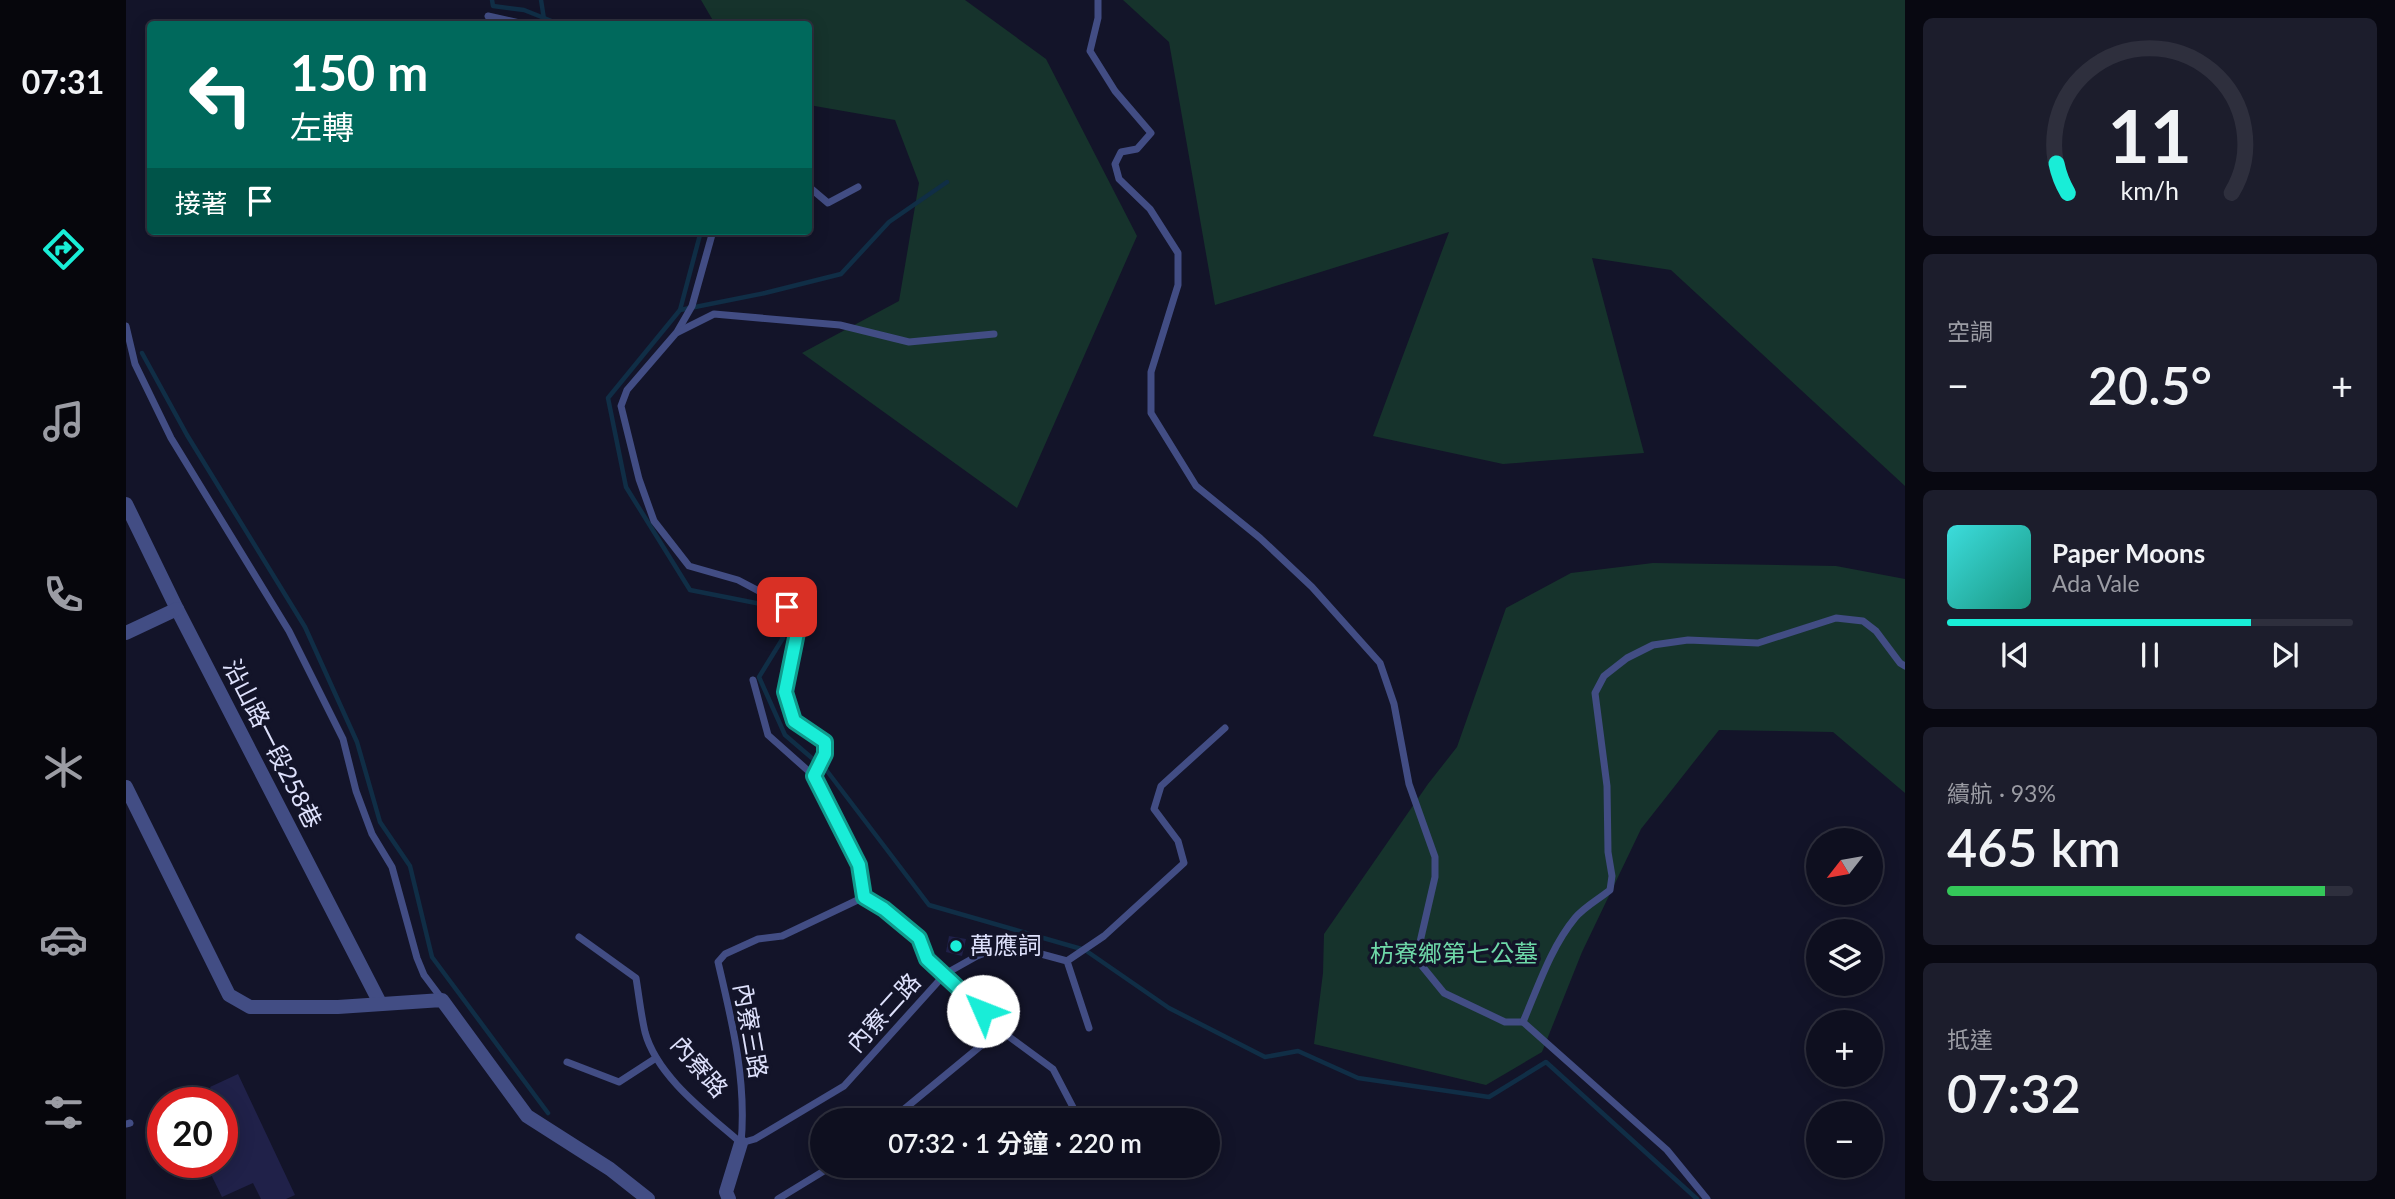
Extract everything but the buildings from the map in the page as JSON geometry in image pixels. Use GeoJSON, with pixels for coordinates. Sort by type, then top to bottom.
{"type":"FeatureCollection","features":[{"type":"Feature","properties":{"kind":"street","name":"沿山路一段258巷"},"geometry":{"type":"LineString","coordinates":[[126,504],[177,609],[380,1003]]}},
{"type":"Feature","properties":{"kind":"street"},"geometry":{"type":"LineString","coordinates":[[126,633],[177,609]]}},
{"type":"Feature","properties":{"kind":"street"},"geometry":{"type":"LineString","coordinates":[[126,787],[229,995],[250,1007],[338,1006],[442,1000],[527,1116],[610,1169],[648,1199]]}},
{"type":"Feature","properties":{"kind":"street"},"geometry":{"type":"LineString","coordinates":[[729,1199],[726,1192],[741,1143]]}},
{"type":"Feature","properties":{"kind":"lane"},"geometry":{"type":"LineString","coordinates":[[1098,0],[1098,18],[1090,51],[1115,91],[1151,133],[1137,149],[1121,152],[1115,164],[1119,180],[1150,209],[1178,253],[1178,285],[1151,372],[1151,413],[1196,486],[1260,538],[1312,587],[1380,663],[1394,704],[1409,784],[1434,857],[1435,877],[1420,942],[1422,966],[1444,993],[1505,1022],[1523,1022],[1667,1150],[1707,1199]]}},
{"type":"Feature","properties":{"kind":"lane"},"geometry":{"type":"LineString","coordinates":[[488,16],[510,21]]}},
{"type":"Feature","properties":{"kind":"lane"},"geometry":{"type":"LineString","coordinates":[[812,189],[828,203],[858,187]]}},
{"type":"Feature","properties":{"kind":"lane"},"geometry":{"type":"LineString","coordinates":[[712,235],[692,306],[677,332],[627,390],[621,406],[639,479],[654,521],[689,566],[738,580],[787,607],[798,628],[785,692],[794,721],[825,742],[824,756],[815,775]]}},
{"type":"Feature","properties":{"kind":"lane"},"geometry":{"type":"LineString","coordinates":[[677,332],[714,314],[841,325],[909,342],[994,334]]}},
{"type":"Feature","properties":{"kind":"lane"},"geometry":{"type":"LineString","coordinates":[[126,326],[135,365],[172,438],[289,631],[343,739],[356,791],[368,824],[392,867],[417,958],[424,975],[442,1000]]}},
{"type":"Feature","properties":{"kind":"lane"},"geometry":{"type":"LineString","coordinates":[[1523,1022],[1563,935],[1577,916],[1610,890],[1612,876],[1608,852],[1607,786],[1595,693],[1604,676],[1627,658],[1653,645],[1688,640],[1758,643],[1836,618],[1863,621],[1876,631],[1905,666]]}},
{"type":"Feature","properties":{"kind":"lane"},"geometry":{"type":"LineString","coordinates":[[752,680],[768,735],[815,775],[859,865],[864,897],[884,909],[919,938],[927,959],[1000,1030],[1053,1069],[1073,1108]]}},
{"type":"Feature","properties":{"kind":"lane"},"geometry":{"type":"LineString","coordinates":[[1089,1028],[1069,959],[1095,943],[1184,863],[1178,841],[1154,809],[1161,786],[1225,728]]}},
{"type":"Feature","properties":{"kind":"lane","name":"內寮三路"},"geometry":{"type":"LineString","coordinates":[[741,1143],[741,1086],[733,1027],[718,962],[724,954],[758,939],[782,936],[864,897]]}},
{"type":"Feature","properties":{"kind":"lane","name":"內寮路"},"geometry":{"type":"LineString","coordinates":[[579,937],[636,978],[646,1034],[656,1058],[685,1094],[741,1143]]}},
{"type":"Feature","properties":{"kind":"lane","name":"內寮二路"},"geometry":{"type":"LineString","coordinates":[[741,1143],[755,1139],[844,1086],[945,974],[977,956],[996,949],[1019,948],[1069,959]]}},
{"type":"Feature","properties":{"kind":"lane"},"geometry":{"type":"LineString","coordinates":[[906,1108],[1000,1030]]}},
{"type":"Feature","properties":{"kind":"lane"},"geometry":{"type":"LineString","coordinates":[[567,1062],[619,1082],[656,1058]]}},
{"type":"Feature","properties":{"kind":"lane"},"geometry":{"type":"LineString","coordinates":[[778,1199],[812,1178]]}},
{"type":"Feature","properties":{"kind":"green space"},"geometry":{"type":"Polygon","coordinates":[[[701,0],[965,0],[1046,59],[1137,236],[1017,508],[802,353],[899,301],[919,183],[895,120],[812,106],[812,21],[713,21],[701,0]]]}},
{"type":"Feature","properties":{"kind":"green space"},"geometry":{"type":"Polygon","coordinates":[[[1123,0],[1905,0],[1905,486],[1671,270],[1592,258],[1644,453],[1503,464],[1373,436],[1449,232],[1215,305],[1169,42],[1123,0]]]}},
{"type":"Feature","properties":{"kind":"green space","name":"枋寮鄉第七公墓"},"geometry":{"type":"Polygon","coordinates":[[[1653,563],[1836,566],[1905,579],[1905,793],[1833,732],[1719,730],[1641,829],[1582,952],[1542,1052],[1486,1085],[1314,1044],[1323,973],[1324,934],[1428,784],[1457,747],[1506,608],[1571,573],[1653,563]]]}},
{"type":"Feature","properties":{"kind":"waterway"},"geometry":{"type":"LineString","coordinates":[[492,0],[493,6],[524,10],[552,21]]}},
{"type":"Feature","properties":{"kind":"waterway"},"geometry":{"type":"LineString","coordinates":[[541,0],[544,19]]}},
{"type":"Feature","properties":{"kind":"waterway"},"geometry":{"type":"LineString","coordinates":[[680,310],[841,274],[889,222],[947,182]]}},
{"type":"Feature","properties":{"kind":"waterway"},"geometry":{"type":"LineString","coordinates":[[700,235],[680,310],[608,398],[626,487],[690,590],[761,604],[783,638],[759,677],[785,735],[827,771],[929,905],[1085,950],[1169,1008],[1265,1057],[1298,1051],[1358,1078],[1489,1097],[1546,1062],[1697,1199]]}},
{"type":"Feature","properties":{"kind":"waterway"},"geometry":{"type":"LineString","coordinates":[[142,353],[187,435],[305,627],[357,742],[380,822],[410,866],[432,957],[548,1113]]}},
{"type":"Feature","properties":{"kind":"place","name":"萬應詞"},"geometry":{"type":"Point","coordinates":[956,946]}},
{"type":"Feature","properties":{"kind":"route"},"geometry":{"type":"LineString","coordinates":[[787,607],[798,628],[785,692],[794,721],[825,742],[825,754],[814,776],[859,865],[864,897],[884,909],[919,938],[927,959],[983,1011]]}}]}
